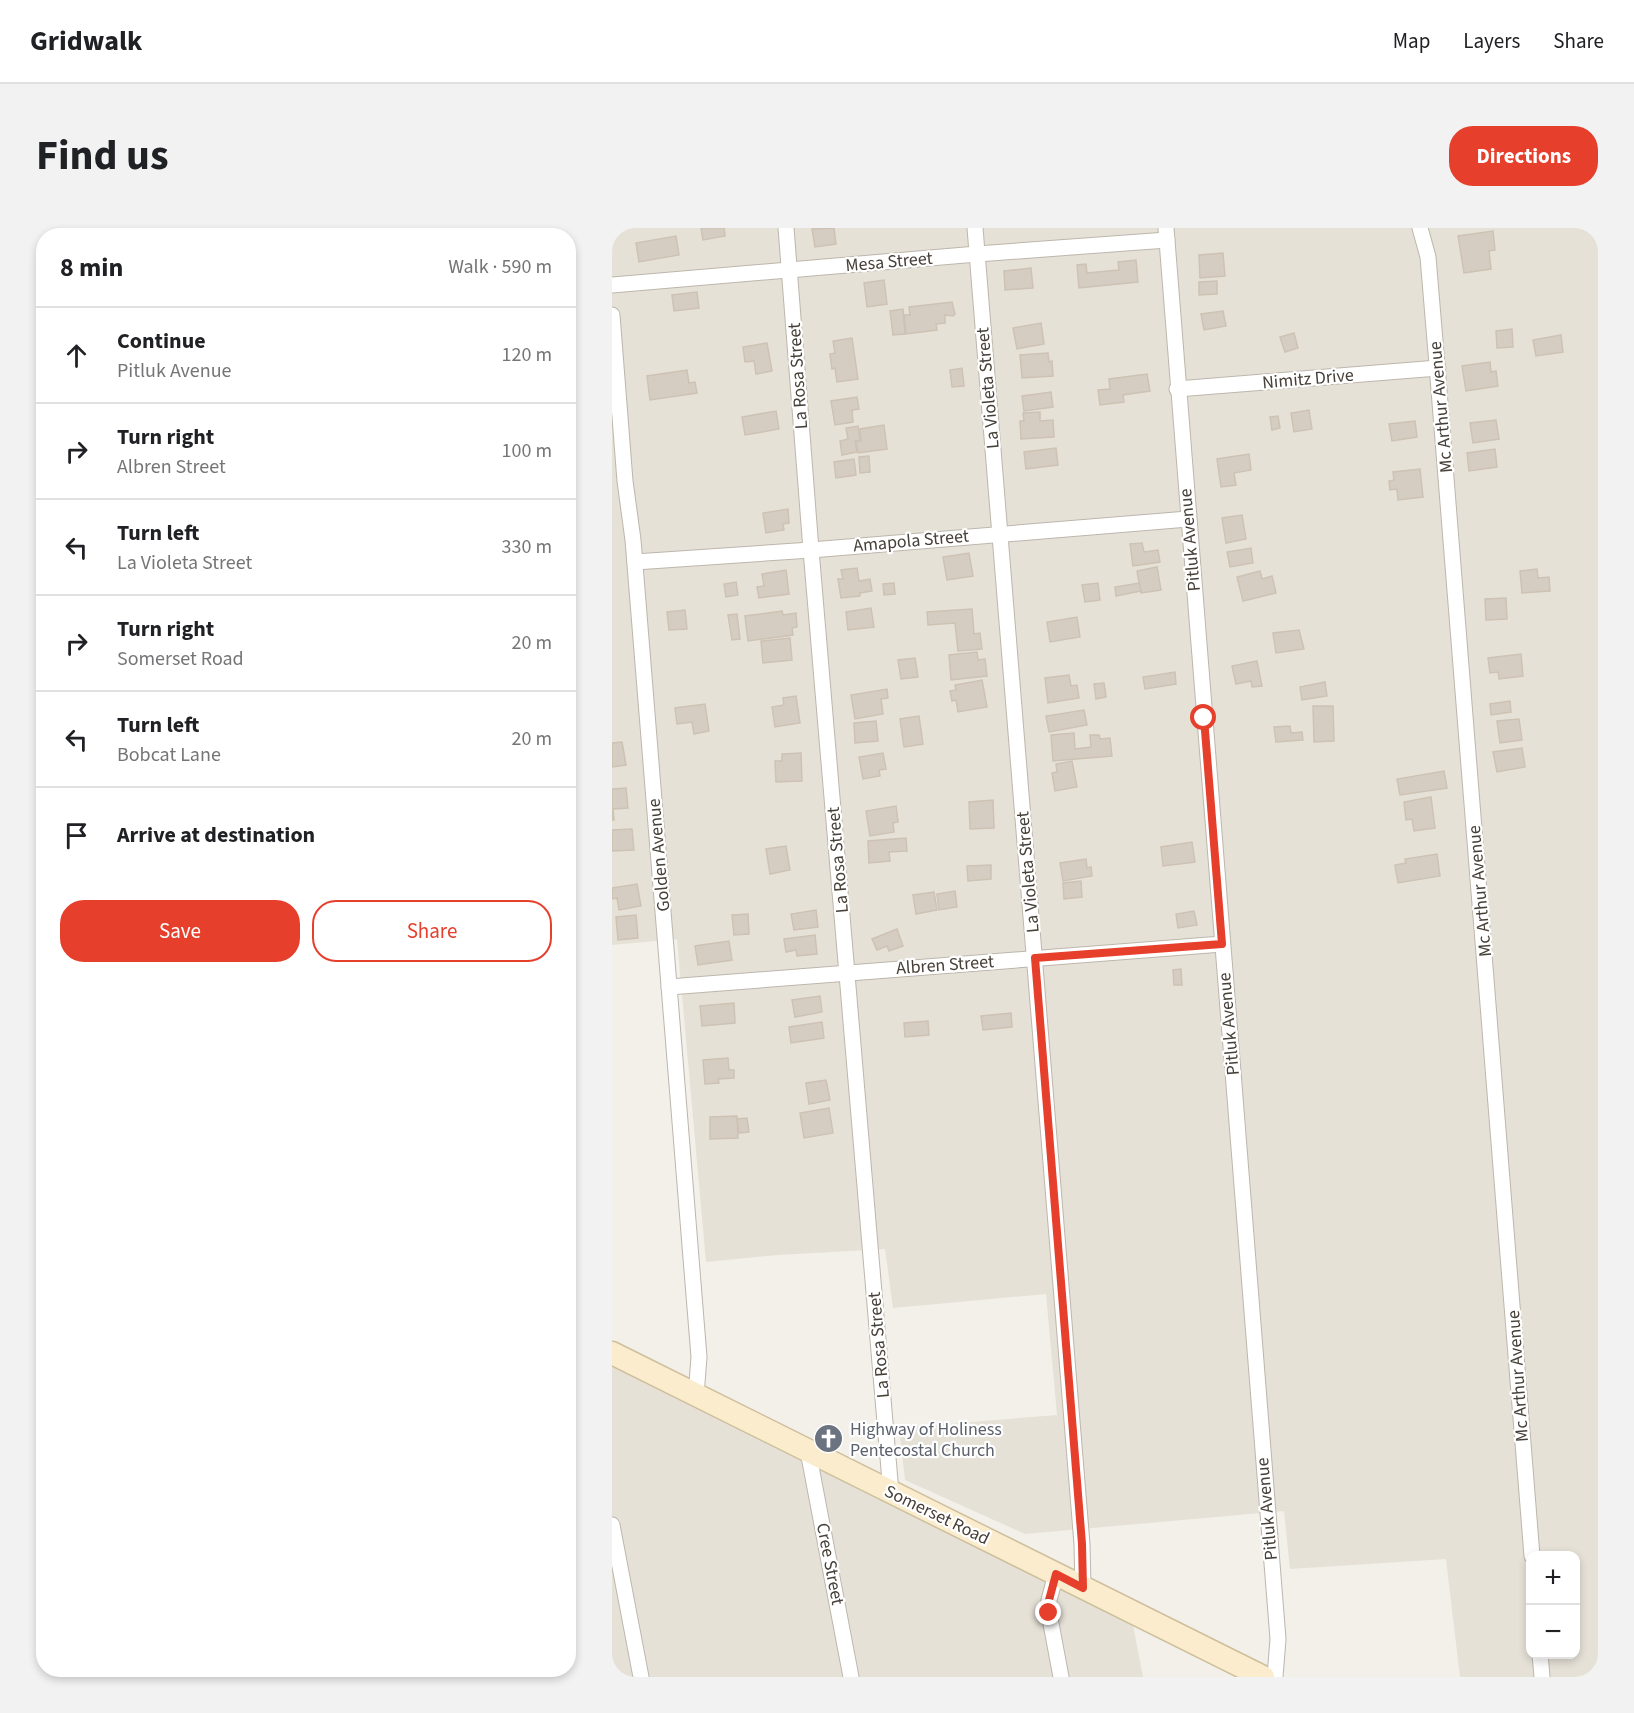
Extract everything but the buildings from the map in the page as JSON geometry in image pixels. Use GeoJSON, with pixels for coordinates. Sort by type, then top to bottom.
{"type":"FeatureCollection","features":[{"type":"Feature","properties":{"kind":"main road","name":"Somerset Road"},"geometry":{"type":"LineString","coordinates":[[612,1353],[1263,1677]]}},
{"type":"Feature","properties":{"kind":"street","name":"La Rosa Street"},"geometry":{"type":"LineString","coordinates":[[786,228],[891,1493]]}},
{"type":"Feature","properties":{"kind":"street","name":"La Violeta Street"},"geometry":{"type":"LineString","coordinates":[[975,228],[1081,1532],[1083,1588]]}},
{"type":"Feature","properties":{"kind":"street","name":"Mc Arthur Avenue"},"geometry":{"type":"LineString","coordinates":[[1420,228],[1428,257],[1438,368],[1532,1551]]}},
{"type":"Feature","properties":{"kind":"street","name":"Mesa Street"},"geometry":{"type":"LineString","coordinates":[[612,285],[977,254],[1166,234]]}},
{"type":"Feature","properties":{"kind":"street","name":"Pitluk Avenue"},"geometry":{"type":"LineString","coordinates":[[1166,234],[1278,1639],[1275,1677]]}},
{"type":"Feature","properties":{"kind":"street","name":"Golden Avenue"},"geometry":{"type":"LineString","coordinates":[[612,315],[699,1356],[696,1396]]}},
{"type":"Feature","properties":{"kind":"street","name":"Nimitz Drive"},"geometry":{"type":"LineString","coordinates":[[1178,389],[1438,368]]}},
{"type":"Feature","properties":{"kind":"street","name":"Amapola Street"},"geometry":{"type":"LineString","coordinates":[[634,562],[812,550],[1188,519]]}},
{"type":"Feature","properties":{"kind":"street","name":"Albren Street"},"geometry":{"type":"LineString","coordinates":[[669,987],[1222,944]]}},
{"type":"Feature","properties":{"kind":"street","name":"Cree Street"},"geometry":{"type":"LineString","coordinates":[[808,1451],[851,1677]]}},
{"type":"Feature","properties":{"kind":"street"},"geometry":{"type":"LineString","coordinates":[[612,1525],[641,1677]]}},
{"type":"Feature","properties":{"kind":"street"},"geometry":{"type":"LineString","coordinates":[[1056,1574],[1049,1600],[1049,1613],[1061,1677]]}},
{"type":"Feature","properties":{"kind":"street"},"geometry":{"type":"LineString","coordinates":[[1540,1659],[1542,1677]]}},
{"type":"Feature","properties":{"kind":"shaded area"},"geometry":{"type":"Polygon","coordinates":[[[612,228],[1598,228],[1598,1677],[1460,1677],[1446,1559],[1290,1569],[1284,1511],[1025,1534],[905,1480],[899,1428],[1057,1415],[1046,1294],[893,1308],[885,1249],[706,1262],[677,939],[612,945],[612,228]]]}},
{"type":"Feature","properties":{"kind":"shaded area"},"geometry":{"type":"Polygon","coordinates":[[[612,1367],[1133,1625],[1143,1677],[612,1677],[612,1367]]]}},
{"type":"Feature","properties":{"kind":"place","name":"Highway of Holiness Pentecostal Church"},"geometry":{"type":"Point","coordinates":[829,1439]}},
{"type":"Feature","properties":{"kind":"route"},"geometry":{"type":"LineString","coordinates":[[1049,1613],[1049,1600],[1056,1574],[1083,1588],[1082,1544],[1035,958],[1222,944],[1204,718]]}}]}
